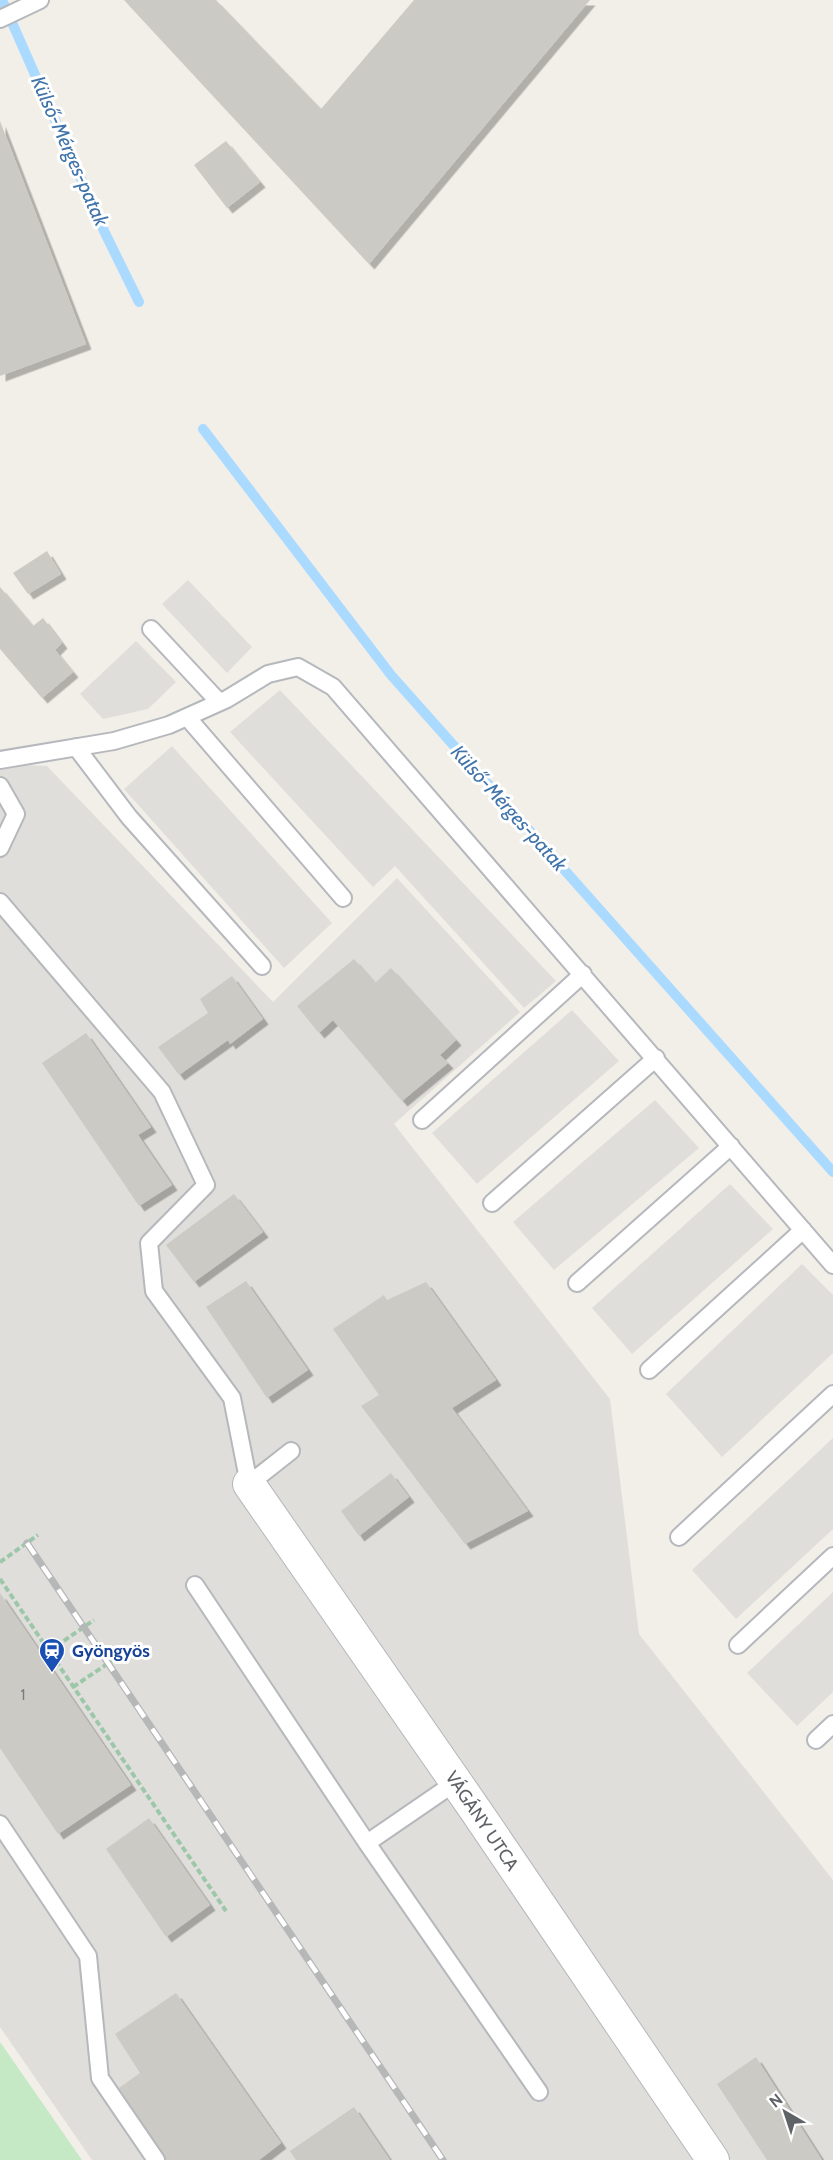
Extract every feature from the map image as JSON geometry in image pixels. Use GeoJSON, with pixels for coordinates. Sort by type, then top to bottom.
{"type":"FeatureCollection","features":[{"type":"Feature","properties":{"kind":"street","name":"VÁGÁNY UTCA"},"geometry":{"type":"LineString","coordinates":[[249,1484],[456,1782],[713,2160]]}},
{"type":"Feature","properties":{"kind":"lane"},"geometry":{"type":"LineString","coordinates":[[0,19],[40,0]]}},
{"type":"Feature","properties":{"kind":"lane"},"geometry":{"type":"LineString","coordinates":[[151,629],[219,702]]}},
{"type":"Feature","properties":{"kind":"lane"},"geometry":{"type":"LineString","coordinates":[[0,760],[114,741],[187,717],[268,674],[298,668],[333,687],[833,1265]]}},
{"type":"Feature","properties":{"kind":"lane"},"geometry":{"type":"LineString","coordinates":[[187,717],[343,898]]}},
{"type":"Feature","properties":{"kind":"lane"},"geometry":{"type":"LineString","coordinates":[[76,747],[129,818],[262,966]]}},
{"type":"Feature","properties":{"kind":"lane"},"geometry":{"type":"LineString","coordinates":[[0,786],[16,814],[0,848]]}},
{"type":"Feature","properties":{"kind":"lane"},"geometry":{"type":"LineString","coordinates":[[0,902],[162,1092],[206,1185],[149,1243],[154,1291],[232,1398],[249,1484],[291,1451]]}},
{"type":"Feature","properties":{"kind":"lane"},"geometry":{"type":"LineString","coordinates":[[422,1120],[583,974]]}},
{"type":"Feature","properties":{"kind":"lane"},"geometry":{"type":"LineString","coordinates":[[492,1203],[656,1058]]}},
{"type":"Feature","properties":{"kind":"lane"},"geometry":{"type":"LineString","coordinates":[[577,1283],[731,1146]]}},
{"type":"Feature","properties":{"kind":"lane"},"geometry":{"type":"LineString","coordinates":[[650,1370],[803,1230]]}},
{"type":"Feature","properties":{"kind":"lane"},"geometry":{"type":"LineString","coordinates":[[679,1537],[833,1394]]}},
{"type":"Feature","properties":{"kind":"lane"},"geometry":{"type":"LineString","coordinates":[[738,1645],[833,1556]]}},
{"type":"Feature","properties":{"kind":"lane"},"geometry":{"type":"LineString","coordinates":[[195,1585],[367,1843],[539,2092]]}},
{"type":"Feature","properties":{"kind":"lane"},"geometry":{"type":"LineString","coordinates":[[816,1740],[833,1724]]}},
{"type":"Feature","properties":{"kind":"lane"},"geometry":{"type":"LineString","coordinates":[[367,1843],[456,1782]]}},
{"type":"Feature","properties":{"kind":"lane"},"geometry":{"type":"LineString","coordinates":[[0,1824],[88,1956],[100,2078],[156,2160]]}},
{"type":"Feature","properties":{"kind":"path"},"geometry":{"type":"LineString","coordinates":[[0,1562],[38,1535]]}},
{"type":"Feature","properties":{"kind":"path"},"geometry":{"type":"LineString","coordinates":[[0,1579],[225,1911]]}},
{"type":"Feature","properties":{"kind":"path"},"geometry":{"type":"LineString","coordinates":[[49,1651],[94,1620]]}},
{"type":"Feature","properties":{"kind":"path"},"geometry":{"type":"LineString","coordinates":[[74,1687],[118,1656]]}},
{"type":"Feature","properties":{"kind":"shaded area"},"geometry":{"type":"Polygon","coordinates":[[[188,580],[252,647],[227,673],[162,604],[188,580]]]}},
{"type":"Feature","properties":{"kind":"shaded area"},"geometry":{"type":"Polygon","coordinates":[[[136,641],[176,682],[148,709],[103,719],[80,694],[136,641]]]}},
{"type":"Feature","properties":{"kind":"shaded area"},"geometry":{"type":"Polygon","coordinates":[[[280,690],[556,981],[524,1008],[395,866],[373,887],[230,732],[280,690]]]}},
{"type":"Feature","properties":{"kind":"shaded area"},"geometry":{"type":"Polygon","coordinates":[[[172,746],[332,923],[284,968],[124,789],[172,746]]]}},
{"type":"Feature","properties":{"kind":"shaded area"},"geometry":{"type":"Polygon","coordinates":[[[0,764],[47,766],[273,1002],[397,878],[520,1012],[394,1124],[610,1399],[639,1634],[833,1880],[833,2160],[92,2160],[0,2027],[0,764]]]}},
{"type":"Feature","properties":{"kind":"shaded area"},"geometry":{"type":"Polygon","coordinates":[[[572,1010],[619,1061],[477,1184],[432,1133],[572,1010]]]}},
{"type":"Feature","properties":{"kind":"shaded area"},"geometry":{"type":"Polygon","coordinates":[[[655,1100],[699,1148],[554,1270],[513,1222],[655,1100]]]}},
{"type":"Feature","properties":{"kind":"shaded area"},"geometry":{"type":"Polygon","coordinates":[[[730,1184],[773,1229],[632,1354],[592,1308],[730,1184]]]}},
{"type":"Feature","properties":{"kind":"shaded area"},"geometry":{"type":"Polygon","coordinates":[[[802,1264],[833,1295],[833,1353],[722,1457],[666,1394],[802,1264]]]}},
{"type":"Feature","properties":{"kind":"shaded area"},"geometry":{"type":"Polygon","coordinates":[[[833,1438],[833,1529],[736,1619],[692,1570],[833,1438]]]}},
{"type":"Feature","properties":{"kind":"shaded area"},"geometry":{"type":"Polygon","coordinates":[[[833,1592],[833,1692],[797,1726],[747,1673],[833,1592]]]}},
{"type":"Feature","properties":{"kind":"green space"},"geometry":{"type":"Polygon","coordinates":[[[0,2042],[82,2160],[0,2160],[0,2042]]]}},
{"type":"Feature","properties":{"kind":"building"},"geometry":{"type":"Polygon","coordinates":[[[124,0],[216,0],[321,109],[414,0],[590,0],[369,264],[124,0]]]}},
{"type":"Feature","properties":{"kind":"building"},"geometry":{"type":"Polygon","coordinates":[[[0,121],[86,344],[0,376],[0,121]]]}},
{"type":"Feature","properties":{"kind":"building"},"geometry":{"type":"Polygon","coordinates":[[[226,141],[260,182],[227,208],[194,165],[226,141]]]}},
{"type":"Feature","properties":{"kind":"building"},"geometry":{"type":"Polygon","coordinates":[[[47,551],[61,574],[28,594],[13,573],[47,551]]]}},
{"type":"Feature","properties":{"kind":"building"},"geometry":{"type":"Polygon","coordinates":[[[0,587],[33,626],[43,618],[62,643],[55,650],[73,672],[42,698],[0,649],[0,587]]]}},
{"type":"Feature","properties":{"kind":"building"},"geometry":{"type":"Polygon","coordinates":[[[354,959],[375,983],[391,968],[456,1040],[440,1055],[448,1063],[402,1101],[333,1020],[319,1033],[297,1006],[354,959]]]}},
{"type":"Feature","properties":{"kind":"building"},"geometry":{"type":"Polygon","coordinates":[[[232,976],[263,1019],[230,1044],[228,1040],[179,1075],[158,1047],[208,1013],[200,999],[232,976]]]}},
{"type":"Feature","properties":{"kind":"building"},"geometry":{"type":"Polygon","coordinates":[[[86,1033],[151,1127],[138,1135],[172,1185],[139,1206],[42,1063],[86,1033]]]}},
{"type":"Feature","properties":{"kind":"building"},"geometry":{"type":"Polygon","coordinates":[[[234,1194],[263,1232],[194,1282],[166,1245],[234,1194]]]}},
{"type":"Feature","properties":{"kind":"building"},"geometry":{"type":"Polygon","coordinates":[[[246,1281],[308,1370],[267,1398],[206,1307],[246,1281]]]}},
{"type":"Feature","properties":{"kind":"building"},"geometry":{"type":"Polygon","coordinates":[[[426,1282],[496,1380],[452,1408],[528,1511],[465,1544],[361,1406],[379,1395],[333,1329],[384,1295],[387,1300],[426,1282]]]}},
{"type":"Feature","properties":{"kind":"building"},"geometry":{"type":"Polygon","coordinates":[[[391,1473],[409,1497],[359,1536],[341,1511],[391,1473]]]}},
{"type":"Feature","properties":{"kind":"building"},"geometry":{"type":"Polygon","coordinates":[[[0,1593],[131,1785],[58,1834],[0,1748],[0,1593]]]}},
{"type":"Feature","properties":{"kind":"building"},"geometry":{"type":"Polygon","coordinates":[[[149,1818],[210,1905],[166,1937],[106,1849],[149,1818]]]}},
{"type":"Feature","properties":{"kind":"building"},"geometry":{"type":"Polygon","coordinates":[[[176,1993],[281,2143],[259,2160],[166,2160],[119,2088],[140,2073],[115,2034],[176,1993]]]}},
{"type":"Feature","properties":{"kind":"building"},"geometry":{"type":"Polygon","coordinates":[[[756,2057],[822,2160],[767,2160],[717,2084],[756,2057]]]}},
{"type":"Feature","properties":{"kind":"building"},"geometry":{"type":"Polygon","coordinates":[[[354,2107],[390,2160],[296,2160],[290,2151],[354,2107]]]}},
{"type":"Feature","properties":{"kind":"waterway","name":"Külső-Mérges-patak"},"geometry":{"type":"LineString","coordinates":[[2,0],[105,233],[139,302]]}},
{"type":"Feature","properties":{"kind":"waterway","name":"Külső-Mérges-patak"},"geometry":{"type":"LineString","coordinates":[[203,429],[391,675],[833,1172]]}},
{"type":"Feature","properties":{"kind":"railway"},"geometry":{"type":"LineString","coordinates":[[27,1543],[443,2160]]}},
{"type":"Feature","properties":{"kind":"place","name":"Gyöngyös"},"geometry":{"type":"Point","coordinates":[52,1674]}}]}
